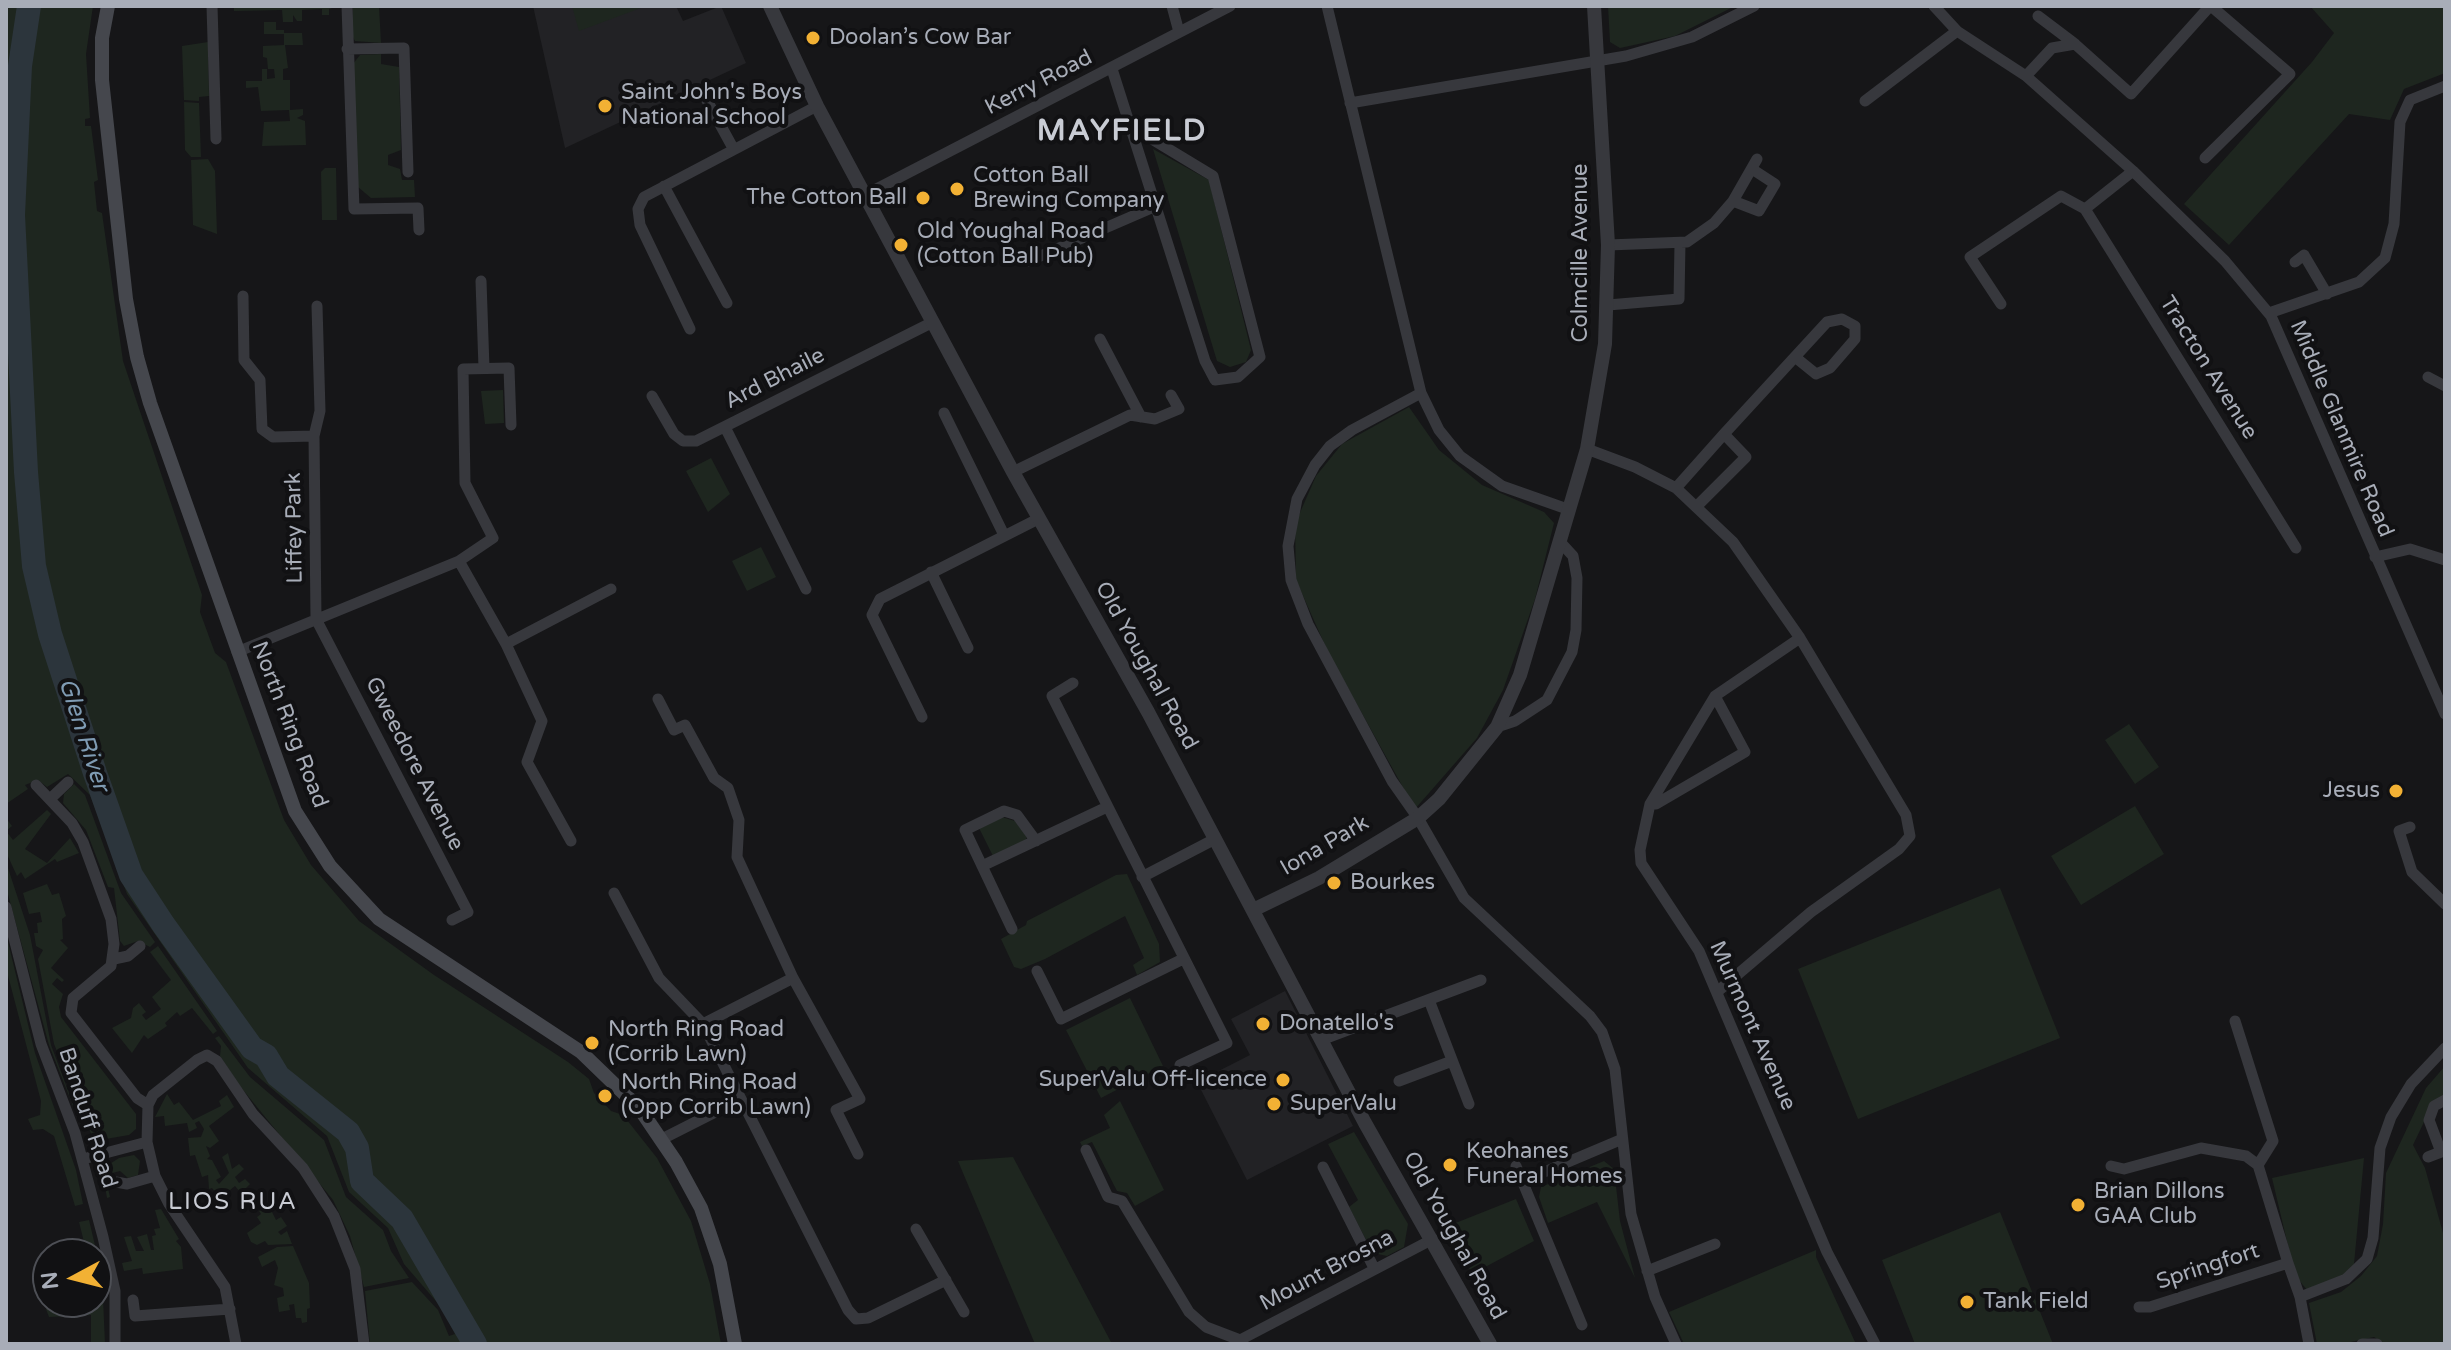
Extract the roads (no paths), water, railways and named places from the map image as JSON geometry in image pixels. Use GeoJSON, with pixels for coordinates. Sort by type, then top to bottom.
{"type":"FeatureCollection","features":[{"type":"Feature","properties":{"kind":"main road","name":"North Ring Road"},"geometry":{"type":"LineString","coordinates":[[108,6],[102,38],[102,80],[131,329],[150,403],[295,811],[346,886],[398,934],[581,1052],[622,1089],[662,1139],[690,1186],[712,1239],[726,1286],[735,1344]]}},
{"type":"Feature","properties":{"kind":"street"},"geometry":{"type":"LineString","coordinates":[[212,6],[216,139]]}},
{"type":"Feature","properties":{"kind":"street"},"geometry":{"type":"LineString","coordinates":[[347,6],[354,209],[418,208],[419,230]]}},
{"type":"Feature","properties":{"kind":"street","name":"Old Youghal Road"},"geometry":{"type":"LineString","coordinates":[[770,6],[817,106],[1038,519],[1490,1344]]}},
{"type":"Feature","properties":{"kind":"street"},"geometry":{"type":"LineString","coordinates":[[1172,6],[1179,32]]}},
{"type":"Feature","properties":{"kind":"street","name":"Kerry Road"},"geometry":{"type":"LineString","coordinates":[[865,195],[1230,6]]}},
{"type":"Feature","properties":{"kind":"street"},"geometry":{"type":"LineString","coordinates":[[1327,6],[1421,393],[1439,430],[1460,456],[1502,486],[1570,510]]}},
{"type":"Feature","properties":{"kind":"street","name":"Colmcille Avenue"},"geometry":{"type":"LineString","coordinates":[[1418,818],[1449,788],[1497,727],[1520,675],[1562,544],[1587,449],[1608,305],[1608,245],[1594,6]]}},
{"type":"Feature","properties":{"kind":"street"},"geometry":{"type":"LineString","coordinates":[[1350,103],[1598,61],[1692,37],[1754,6]]}},
{"type":"Feature","properties":{"kind":"street","name":"Middle Glanmire Road"},"geometry":{"type":"LineString","coordinates":[[1934,6],[1957,31],[2026,76],[2133,171],[2225,261],[2269,313],[2445,714]]}},
{"type":"Feature","properties":{"kind":"street"},"geometry":{"type":"LineString","coordinates":[[2038,16],[2131,94],[2210,6],[2290,74],[2205,158]]}},
{"type":"Feature","properties":{"kind":"street"},"geometry":{"type":"LineString","coordinates":[[1865,101],[1957,31]]}},
{"type":"Feature","properties":{"kind":"street"},"geometry":{"type":"LineString","coordinates":[[2026,76],[2052,48],[2075,44]]}},
{"type":"Feature","properties":{"kind":"street"},"geometry":{"type":"LineString","coordinates":[[347,49],[404,48],[408,172]]}},
{"type":"Feature","properties":{"kind":"street"},"geometry":{"type":"LineString","coordinates":[[1112,69],[1205,361],[1215,380],[1238,377],[1260,357],[1213,176],[1132,127]]}},
{"type":"Feature","properties":{"kind":"street"},"geometry":{"type":"LineString","coordinates":[[2269,313],[2359,282],[2385,258],[2394,224],[2400,122],[2410,100],[2445,86]]}},
{"type":"Feature","properties":{"kind":"street"},"geometry":{"type":"LineString","coordinates":[[704,95],[733,148]]}},
{"type":"Feature","properties":{"kind":"street"},"geometry":{"type":"LineString","coordinates":[[690,329],[640,225],[638,209],[644,197],[817,106]]}},
{"type":"Feature","properties":{"kind":"street"},"geometry":{"type":"LineString","coordinates":[[1608,245],[1680,243],[1698,235],[1733,201],[1754,164],[1775,184],[1759,211],[1733,201]]}},
{"type":"Feature","properties":{"kind":"street"},"geometry":{"type":"LineString","coordinates":[[2001,304],[1970,257],[2061,196],[2085,209],[2133,171]]}},
{"type":"Feature","properties":{"kind":"street"},"geometry":{"type":"LineString","coordinates":[[664,186],[727,303]]}},
{"type":"Feature","properties":{"kind":"street"},"geometry":{"type":"LineString","coordinates":[[1029,261],[1156,206]]}},
{"type":"Feature","properties":{"kind":"street","name":"Tracton Avenue"},"geometry":{"type":"LineString","coordinates":[[2085,209],[2296,548]]}},
{"type":"Feature","properties":{"kind":"street"},"geometry":{"type":"LineString","coordinates":[[1608,305],[1679,299],[1680,243]]}},
{"type":"Feature","properties":{"kind":"street"},"geometry":{"type":"LineString","coordinates":[[2295,262],[2304,255],[2327,294]]}},
{"type":"Feature","properties":{"kind":"street"},"geometry":{"type":"LineString","coordinates":[[481,281],[484,368]]}},
{"type":"Feature","properties":{"kind":"street"},"geometry":{"type":"LineString","coordinates":[[243,296],[244,360],[260,380],[262,429],[273,437],[314,436]]}},
{"type":"Feature","properties":{"kind":"street","name":"Liffey Park"},"geometry":{"type":"LineString","coordinates":[[316,619],[314,436],[320,411],[317,306]]}},
{"type":"Feature","properties":{"kind":"street"},"geometry":{"type":"LineString","coordinates":[[1676,488],[1724,434],[1827,322],[1842,319],[1855,326],[1855,339],[1830,368],[1816,374],[1795,357]]}},
{"type":"Feature","properties":{"kind":"street","name":"Ard Bhaile"},"geometry":{"type":"LineString","coordinates":[[652,396],[674,434],[683,441],[696,441],[933,322]]}},
{"type":"Feature","properties":{"kind":"street"},"geometry":{"type":"LineString","coordinates":[[1100,339],[1141,417]]}},
{"type":"Feature","properties":{"kind":"street"},"geometry":{"type":"LineString","coordinates":[[237,652],[459,561],[493,538],[465,483],[463,369],[509,368],[511,425]]}},
{"type":"Feature","properties":{"kind":"street"},"geometry":{"type":"LineString","coordinates":[[2428,377],[2445,386]]}},
{"type":"Feature","properties":{"kind":"street"},"geometry":{"type":"LineString","coordinates":[[1421,393],[1352,430],[1330,446],[1297,499],[1288,546],[1291,580],[1308,624],[1392,781],[1418,818],[1464,898],[1590,1016],[1602,1032],[1615,1069],[1620,1140],[1631,1214],[1647,1271],[1676,1344]]}},
{"type":"Feature","properties":{"kind":"street"},"geometry":{"type":"LineString","coordinates":[[1013,472],[1130,415],[1155,419],[1179,409],[1171,395]]}},
{"type":"Feature","properties":{"kind":"street"},"geometry":{"type":"LineString","coordinates":[[944,413],[1004,535]]}},
{"type":"Feature","properties":{"kind":"street"},"geometry":{"type":"LineString","coordinates":[[725,427],[806,589]]}},
{"type":"Feature","properties":{"kind":"street"},"geometry":{"type":"LineString","coordinates":[[1698,505],[1746,457],[1724,434]]}},
{"type":"Feature","properties":{"kind":"street"},"geometry":{"type":"LineString","coordinates":[[1587,449],[1635,467],[1676,488],[1698,505],[1733,542],[1800,638],[1906,815],[1910,836],[1899,849],[1811,912],[1717,992]]}},
{"type":"Feature","properties":{"kind":"street"},"geometry":{"type":"LineString","coordinates":[[922,717],[872,615],[880,599],[1038,519]]}},
{"type":"Feature","properties":{"kind":"street","name":"Colmcille Avenue"},"geometry":{"type":"LineString","coordinates":[[1497,727],[1515,721],[1547,700],[1572,652],[1576,630],[1577,578],[1573,556],[1562,544]]}},
{"type":"Feature","properties":{"kind":"street"},"geometry":{"type":"LineString","coordinates":[[2375,557],[2410,549],[2445,560]]}},
{"type":"Feature","properties":{"kind":"street"},"geometry":{"type":"LineString","coordinates":[[459,561],[506,644],[542,721],[527,762],[571,841]]}},
{"type":"Feature","properties":{"kind":"street"},"geometry":{"type":"LineString","coordinates":[[931,572],[968,648]]}},
{"type":"Feature","properties":{"kind":"street"},"geometry":{"type":"LineString","coordinates":[[506,644],[611,589]]}},
{"type":"Feature","properties":{"kind":"street","name":"Gweedore Avenue"},"geometry":{"type":"LineString","coordinates":[[316,619],[468,912],[452,920]]}},
{"type":"Feature","properties":{"kind":"street","name":"Murmont Avenue"},"geometry":{"type":"LineString","coordinates":[[1800,638],[1715,696],[1650,804],[1640,850],[1641,863],[1699,951],[1827,1252],[1875,1344]]}},
{"type":"Feature","properties":{"kind":"street"},"geometry":{"type":"LineString","coordinates":[[1073,683],[1052,696],[1227,1043],[1180,1065]]}},
{"type":"Feature","properties":{"kind":"street"},"geometry":{"type":"LineString","coordinates":[[1650,804],[1656,804],[1745,752],[1715,696]]}},
{"type":"Feature","properties":{"kind":"street"},"geometry":{"type":"LineString","coordinates":[[658,699],[674,730],[685,725],[714,778],[728,788],[739,820],[737,857],[793,978],[860,1099],[836,1110],[858,1154]]}},
{"type":"Feature","properties":{"kind":"street"},"geometry":{"type":"LineString","coordinates":[[50,799],[68,782]]}},
{"type":"Feature","properties":{"kind":"street"},"geometry":{"type":"LineString","coordinates":[[36,785],[72,823],[92,858],[111,919],[114,959],[106,973],[73,998],[71,1013],[137,1098],[148,1105]]}},
{"type":"Feature","properties":{"kind":"street"},"geometry":{"type":"LineString","coordinates":[[982,866],[1107,807]]}},
{"type":"Feature","properties":{"kind":"street"},"geometry":{"type":"LineString","coordinates":[[1012,929],[965,830],[1004,811],[1017,815],[1036,841]]}},
{"type":"Feature","properties":{"kind":"street","name":"Iona Park"},"geometry":{"type":"LineString","coordinates":[[1253,910],[1319,878],[1418,818]]}},
{"type":"Feature","properties":{"kind":"street"},"geometry":{"type":"LineString","coordinates":[[2410,827],[2399,831],[2412,872],[2445,904]]}},
{"type":"Feature","properties":{"kind":"street"},"geometry":{"type":"LineString","coordinates":[[1142,877],[1215,839]]}},
{"type":"Feature","properties":{"kind":"street"},"geometry":{"type":"LineString","coordinates":[[614,893],[659,978],[703,1024],[848,1310],[856,1319],[868,1318],[946,1280]]}},
{"type":"Feature","properties":{"kind":"street","name":"Banduff Road"},"geometry":{"type":"LineString","coordinates":[[6,907],[41,1044],[83,1159],[112,1273],[115,1344]]}},
{"type":"Feature","properties":{"kind":"street"},"geometry":{"type":"LineString","coordinates":[[114,959],[128,956],[140,946]]}},
{"type":"Feature","properties":{"kind":"street"},"geometry":{"type":"LineString","coordinates":[[1037,971],[1061,1019],[1183,959]]}},
{"type":"Feature","properties":{"kind":"street"},"geometry":{"type":"LineString","coordinates":[[703,1024],[793,978]]}},
{"type":"Feature","properties":{"kind":"street"},"geometry":{"type":"LineString","coordinates":[[1321,1040],[1481,980]]}},
{"type":"Feature","properties":{"kind":"street"},"geometry":{"type":"LineString","coordinates":[[1429,1000],[1469,1104]]}},
{"type":"Feature","properties":{"kind":"street"},"geometry":{"type":"LineString","coordinates":[[2111,1166],[2124,1169],[2201,1148],[2246,1156],[2258,1165],[2273,1141],[2235,1021]]}},
{"type":"Feature","properties":{"kind":"street"},"geometry":{"type":"LineString","coordinates":[[2300,1297],[2346,1279],[2367,1259],[2373,1238],[2380,1148],[2391,1117],[2411,1084],[2445,1048]]}},
{"type":"Feature","properties":{"kind":"street"},"geometry":{"type":"LineString","coordinates":[[236,1344],[230,1309],[218,1273],[180,1223],[155,1176],[147,1142],[148,1105],[158,1089],[207,1055],[217,1061],[253,1114],[303,1168],[334,1216],[355,1269],[364,1344]]}},
{"type":"Feature","properties":{"kind":"street"},"geometry":{"type":"LineString","coordinates":[[1399,1081],[1452,1061]]}},
{"type":"Feature","properties":{"kind":"street"},"geometry":{"type":"LineString","coordinates":[[662,1139],[739,1100]]}},
{"type":"Feature","properties":{"kind":"street"},"geometry":{"type":"LineString","coordinates":[[2428,1157],[2441,1152],[2429,1120],[2434,1106],[2445,1100]]}},
{"type":"Feature","properties":{"kind":"street"},"geometry":{"type":"LineString","coordinates":[[1523,1181],[1620,1140]]}},
{"type":"Feature","properties":{"kind":"street"},"geometry":{"type":"LineString","coordinates":[[83,1159],[147,1142]]}},
{"type":"Feature","properties":{"kind":"street","name":"Mount Brosna"},"geometry":{"type":"LineString","coordinates":[[1086,1150],[1108,1197],[1122,1201],[1189,1312],[1206,1327],[1240,1340],[1433,1239]]}},
{"type":"Feature","properties":{"kind":"street","name":"Springfort"},"geometry":{"type":"LineString","coordinates":[[2258,1165],[2300,1297],[2309,1344]]}},
{"type":"Feature","properties":{"kind":"street"},"geometry":{"type":"LineString","coordinates":[[1516,1166],[1582,1325]]}},
{"type":"Feature","properties":{"kind":"street"},"geometry":{"type":"LineString","coordinates":[[1323,1167],[1374,1268]]}},
{"type":"Feature","properties":{"kind":"street"},"geometry":{"type":"LineString","coordinates":[[116,1182],[127,1184],[155,1176]]}},
{"type":"Feature","properties":{"kind":"street"},"geometry":{"type":"LineString","coordinates":[[916,1229],[964,1312]]}},
{"type":"Feature","properties":{"kind":"street"},"geometry":{"type":"LineString","coordinates":[[1647,1271],[1715,1244]]}},
{"type":"Feature","properties":{"kind":"street","name":"Springfort"},"geometry":{"type":"LineString","coordinates":[[2139,1307],[2150,1307],[2288,1263]]}},
{"type":"Feature","properties":{"kind":"street"},"geometry":{"type":"LineString","coordinates":[[133,1300],[135,1316],[230,1309]]}},
{"type":"Feature","properties":{"kind":"street"},"geometry":{"type":"LineString","coordinates":[[2362,1344],[2377,1344]]}},
{"type":"Feature","properties":{"kind":"waterway","name":"Glen River"},"geometry":{"type":"LineString","coordinates":[[29,6],[20,66],[13,215],[34,566],[50,634],[95,773],[131,875],[163,924],[252,1048],[266,1056],[278,1076],[348,1132],[357,1148],[362,1181],[402,1219],[475,1344]]}},
{"type":"Feature","properties":{"kind":"place","name":"Doolan’s Cow Bar"},"geometry":{"type":"Point","coordinates":[813,38]}},
{"type":"Feature","properties":{"kind":"place","name":"Saint John's Boys National School"},"geometry":{"type":"Point","coordinates":[605,106]}},
{"type":"Feature","properties":{"kind":"place","name":"Cotton Ball Brewing Company"},"geometry":{"type":"Point","coordinates":[957,189]}},
{"type":"Feature","properties":{"kind":"place","name":"The Cotton Ball"},"geometry":{"type":"Point","coordinates":[923,198]}},
{"type":"Feature","properties":{"kind":"place","name":"Old Youghal Road (Cotton Ball Pub)"},"geometry":{"type":"Point","coordinates":[901,245]}},
{"type":"Feature","properties":{"kind":"place","name":"Jesus"},"geometry":{"type":"Point","coordinates":[2396,791]}},
{"type":"Feature","properties":{"kind":"place","name":"Bourkes"},"geometry":{"type":"Point","coordinates":[1334,883]}},
{"type":"Feature","properties":{"kind":"place","name":"Donatello's"},"geometry":{"type":"Point","coordinates":[1263,1024]}},
{"type":"Feature","properties":{"kind":"place","name":"North Ring Road (Corrib Lawn)"},"geometry":{"type":"Point","coordinates":[592,1043]}},
{"type":"Feature","properties":{"kind":"place","name":"SuperValu Off-licence"},"geometry":{"type":"Point","coordinates":[1283,1080]}},
{"type":"Feature","properties":{"kind":"place","name":"North Ring Road (Opp Corrib Lawn)"},"geometry":{"type":"Point","coordinates":[605,1096]}},
{"type":"Feature","properties":{"kind":"place","name":"SuperValu"},"geometry":{"type":"Point","coordinates":[1274,1104]}},
{"type":"Feature","properties":{"kind":"place","name":"Keohanes Funeral Homes"},"geometry":{"type":"Point","coordinates":[1450,1165]}},
{"type":"Feature","properties":{"kind":"place","name":"Brian Dillons GAA Club"},"geometry":{"type":"Point","coordinates":[2078,1205]}},
{"type":"Feature","properties":{"kind":"place","name":"Tank Field"},"geometry":{"type":"Point","coordinates":[1967,1302]}},
{"type":"Feature","properties":{"kind":"district","name":"MAYFIELD"},"geometry":{"type":"Point","coordinates":[1122,132]}},
{"type":"Feature","properties":{"kind":"district","name":"LIOS RUA"},"geometry":{"type":"Point","coordinates":[233,1203]}}]}
